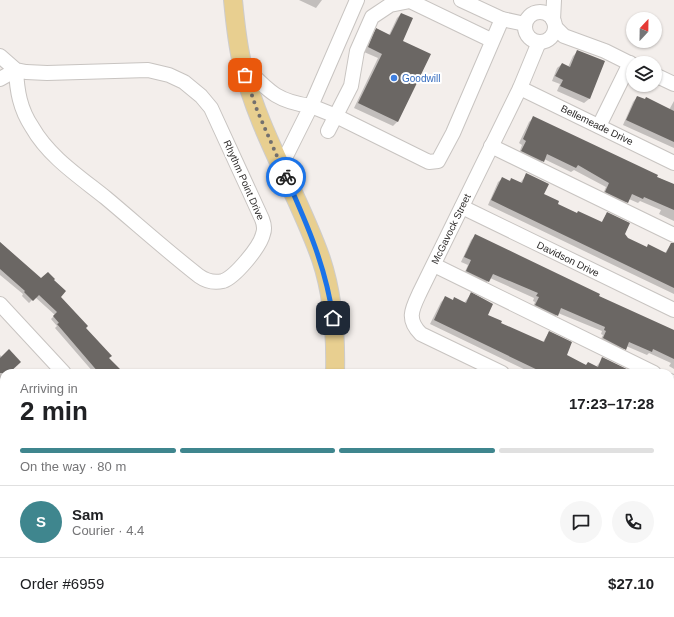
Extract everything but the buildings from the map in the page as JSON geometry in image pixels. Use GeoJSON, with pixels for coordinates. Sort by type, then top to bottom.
{"type":"FeatureCollection","features":[{"type":"Feature","properties":{"kind":"main road"},"geometry":{"type":"LineString","coordinates":[[233,0],[236,34],[242,64],[257,110],[321,260],[329,292],[335,337],[335,369]]}},
{"type":"Feature","properties":{"kind":"street"},"geometry":{"type":"LineString","coordinates":[[281,166],[311,106],[357,0]]}},
{"type":"Feature","properties":{"kind":"street"},"geometry":{"type":"LineString","coordinates":[[461,0],[502,19],[527,21],[534,14],[541,12],[548,15],[564,36],[605,51],[626,62]]}},
{"type":"Feature","properties":{"kind":"street"},"geometry":{"type":"LineString","coordinates":[[538,0],[527,21],[526,31],[529,37],[539,42],[549,39],[553,34],[554,0]]}},
{"type":"Feature","properties":{"kind":"street"},"geometry":{"type":"LineString","coordinates":[[328,131],[350,86],[357,51],[372,17],[390,5],[410,1],[491,40]]}},
{"type":"Feature","properties":{"kind":"street"},"geometry":{"type":"LineString","coordinates":[[242,64],[279,98],[294,104],[311,106],[336,116],[429,162],[438,161],[453,133],[491,40],[502,19]]}},
{"type":"Feature","properties":{"kind":"street","name":"McGavock Street"},"geometry":{"type":"LineString","coordinates":[[494,369],[421,334],[412,323],[414,306],[520,88],[539,42]]}},
{"type":"Feature","properties":{"kind":"street"},"geometry":{"type":"LineString","coordinates":[[0,56],[16,70],[0,79]]}},
{"type":"Feature","properties":{"kind":"street","name":"Rhythm Point Drive"},"geometry":{"type":"LineString","coordinates":[[16,70],[46,73],[148,70],[169,75],[184,82],[201,96],[214,115],[263,222],[264,234],[259,245],[228,279],[214,282],[199,276],[44,145],[31,127],[20,103],[16,70]]}},
{"type":"Feature","properties":{"kind":"street"},"geometry":{"type":"LineString","coordinates":[[598,126],[626,73]]}},
{"type":"Feature","properties":{"kind":"street"},"geometry":{"type":"LineString","coordinates":[[662,78],[674,84]]}},
{"type":"Feature","properties":{"kind":"street","name":"Bellemeade Drive"},"geometry":{"type":"LineString","coordinates":[[520,88],[674,163]]}},
{"type":"Feature","properties":{"kind":"street"},"geometry":{"type":"LineString","coordinates":[[491,146],[674,235]]}},
{"type":"Feature","properties":{"kind":"street","name":"Davidson Drive"},"geometry":{"type":"LineString","coordinates":[[462,208],[674,310]]}},
{"type":"Feature","properties":{"kind":"street"},"geometry":{"type":"LineString","coordinates":[[434,265],[646,369]]}},
{"type":"Feature","properties":{"kind":"street"},"geometry":{"type":"LineString","coordinates":[[0,304],[60,369]]}},
{"type":"Feature","properties":{"kind":"way so far"},"geometry":{"type":"LineString","coordinates":[[245,75],[257,110],[286,177]]}},
{"type":"Feature","properties":{"kind":"place","name":"Goodwill"},"geometry":{"type":"Point","coordinates":[394,78]}},
{"type":"Feature","properties":{"kind":"route"},"geometry":{"type":"LineString","coordinates":[[286,177],[321,260],[329,292],[333,318]]}}]}
